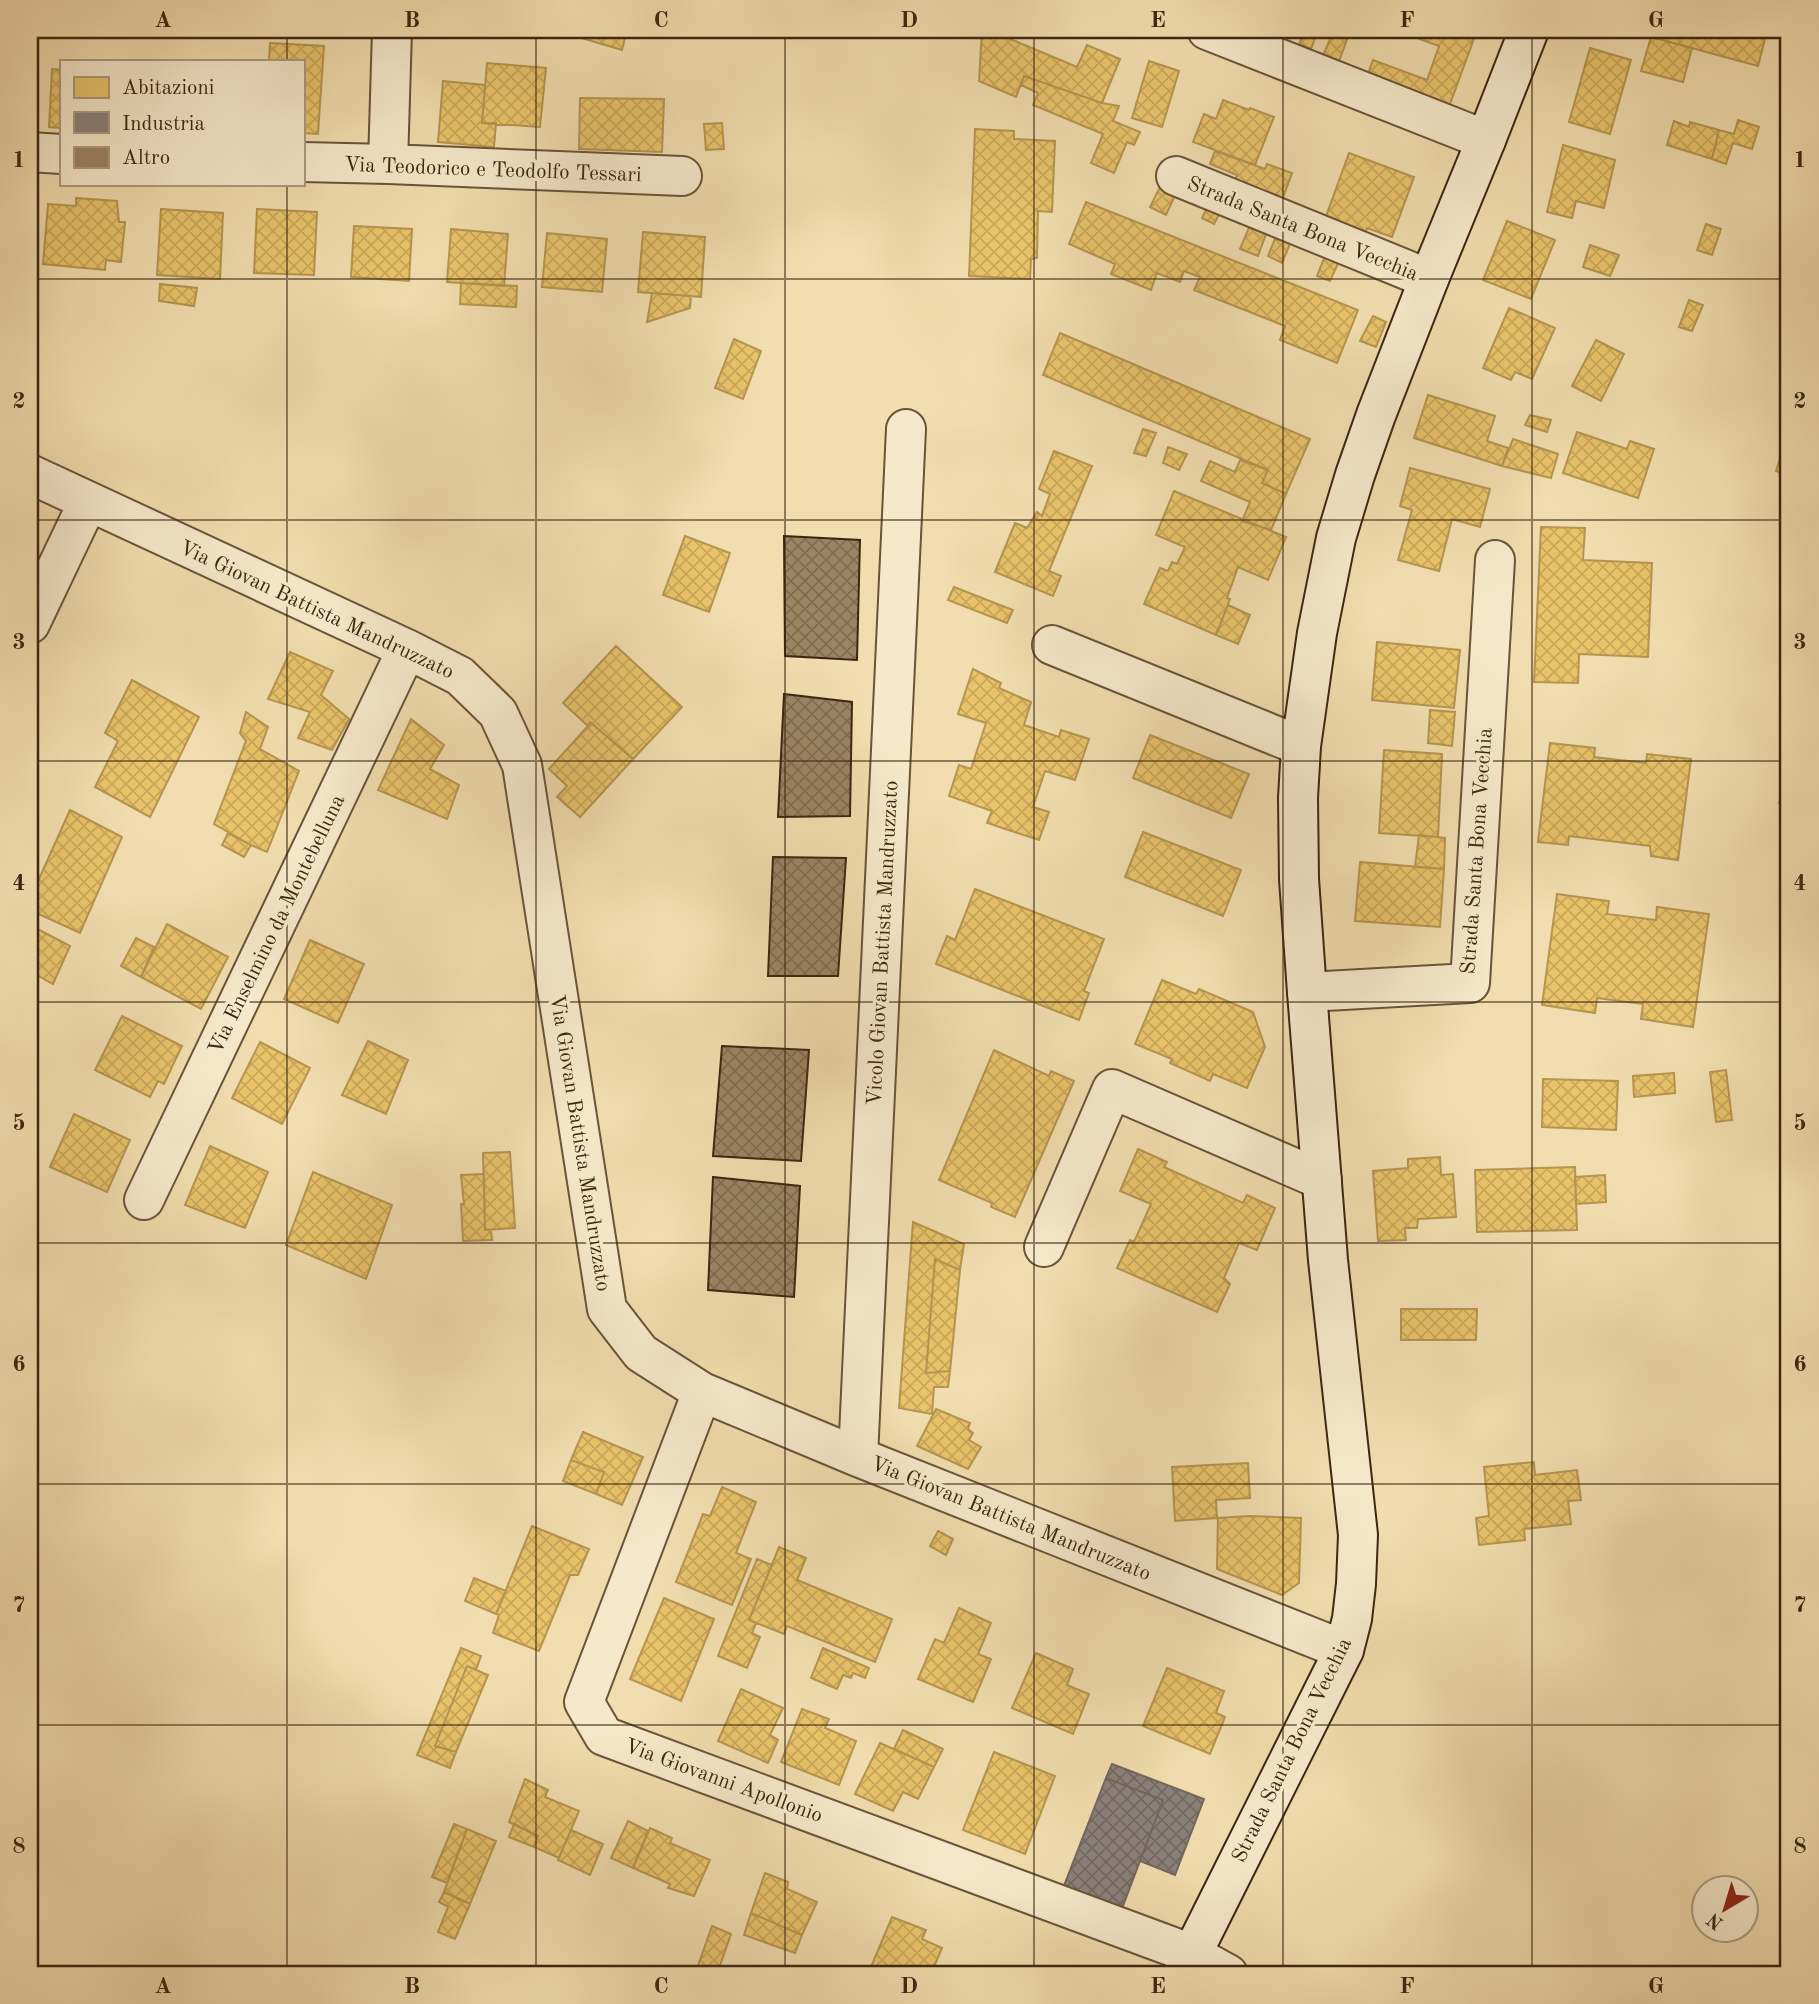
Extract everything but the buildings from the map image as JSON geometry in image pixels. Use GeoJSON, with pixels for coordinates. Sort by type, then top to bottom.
{"type":"FeatureCollection","features":[{"type":"Feature","properties":{"kind":"street"},"geometry":{"type":"LineString","coordinates":[[388,164],[392,30]]}},
{"type":"Feature","properties":{"kind":"street"},"geometry":{"type":"LineString","coordinates":[[1207,30],[1486,140]]}},
{"type":"Feature","properties":{"kind":"street","name":"Strada Santa Bona Vecchia"},"geometry":{"type":"LineString","coordinates":[[1187,1964],[1344,1650],[1352,1619],[1356,1584],[1358,1535],[1328,1260],[1299,879],[1298,798],[1301,746],[1317,633],[1336,538],[1376,415],[1529,30]]}},
{"type":"Feature","properties":{"kind":"street"},"geometry":{"type":"LineString","coordinates":[[30,152],[60,154]]}},
{"type":"Feature","properties":{"kind":"street","name":"Via Teodorico e Teodolfo Tessari"},"geometry":{"type":"LineString","coordinates":[[304,162],[682,176]]}},
{"type":"Feature","properties":{"kind":"street","name":"Strada Santa Bona Vecchia"},"geometry":{"type":"LineString","coordinates":[[1176,177],[1429,279]]}},
{"type":"Feature","properties":{"kind":"street","name":"Vicolo Giovan Battista Mandruzzato"},"geometry":{"type":"LineString","coordinates":[[858,1457],[906,429]]}},
{"type":"Feature","properties":{"kind":"street","name":"Via Giovan Battista Mandruzzato"},"geometry":{"type":"LineString","coordinates":[[30,474],[460,676],[498,713],[522,765],[607,1309],[640,1353],[702,1392],[858,1457],[1344,1650]]}},
{"type":"Feature","properties":{"kind":"street"},"geometry":{"type":"LineString","coordinates":[[30,624],[88,502]]}},
{"type":"Feature","properties":{"kind":"street","name":"Strada Santa Bona Vecchia"},"geometry":{"type":"LineString","coordinates":[[1307,992],[1470,983],[1495,560]]}},
{"type":"Feature","properties":{"kind":"street"},"geometry":{"type":"LineString","coordinates":[[1052,645],[1301,746]]}},
{"type":"Feature","properties":{"kind":"street","name":"Via Enselmino da Montebelluna"},"geometry":{"type":"LineString","coordinates":[[144,1200],[407,649]]}},
{"type":"Feature","properties":{"kind":"street"},"geometry":{"type":"LineString","coordinates":[[1044,1247],[1112,1089],[1322,1180]]}},
{"type":"Feature","properties":{"kind":"street","name":"Via Giovanni Apollonio"},"geometry":{"type":"LineString","coordinates":[[702,1392],[584,1702],[604,1736],[1187,1964]]}},
{"type":"Feature","properties":{"kind":"street"},"geometry":{"type":"LineString","coordinates":[[1187,1964],[1228,1974]]}}]}
